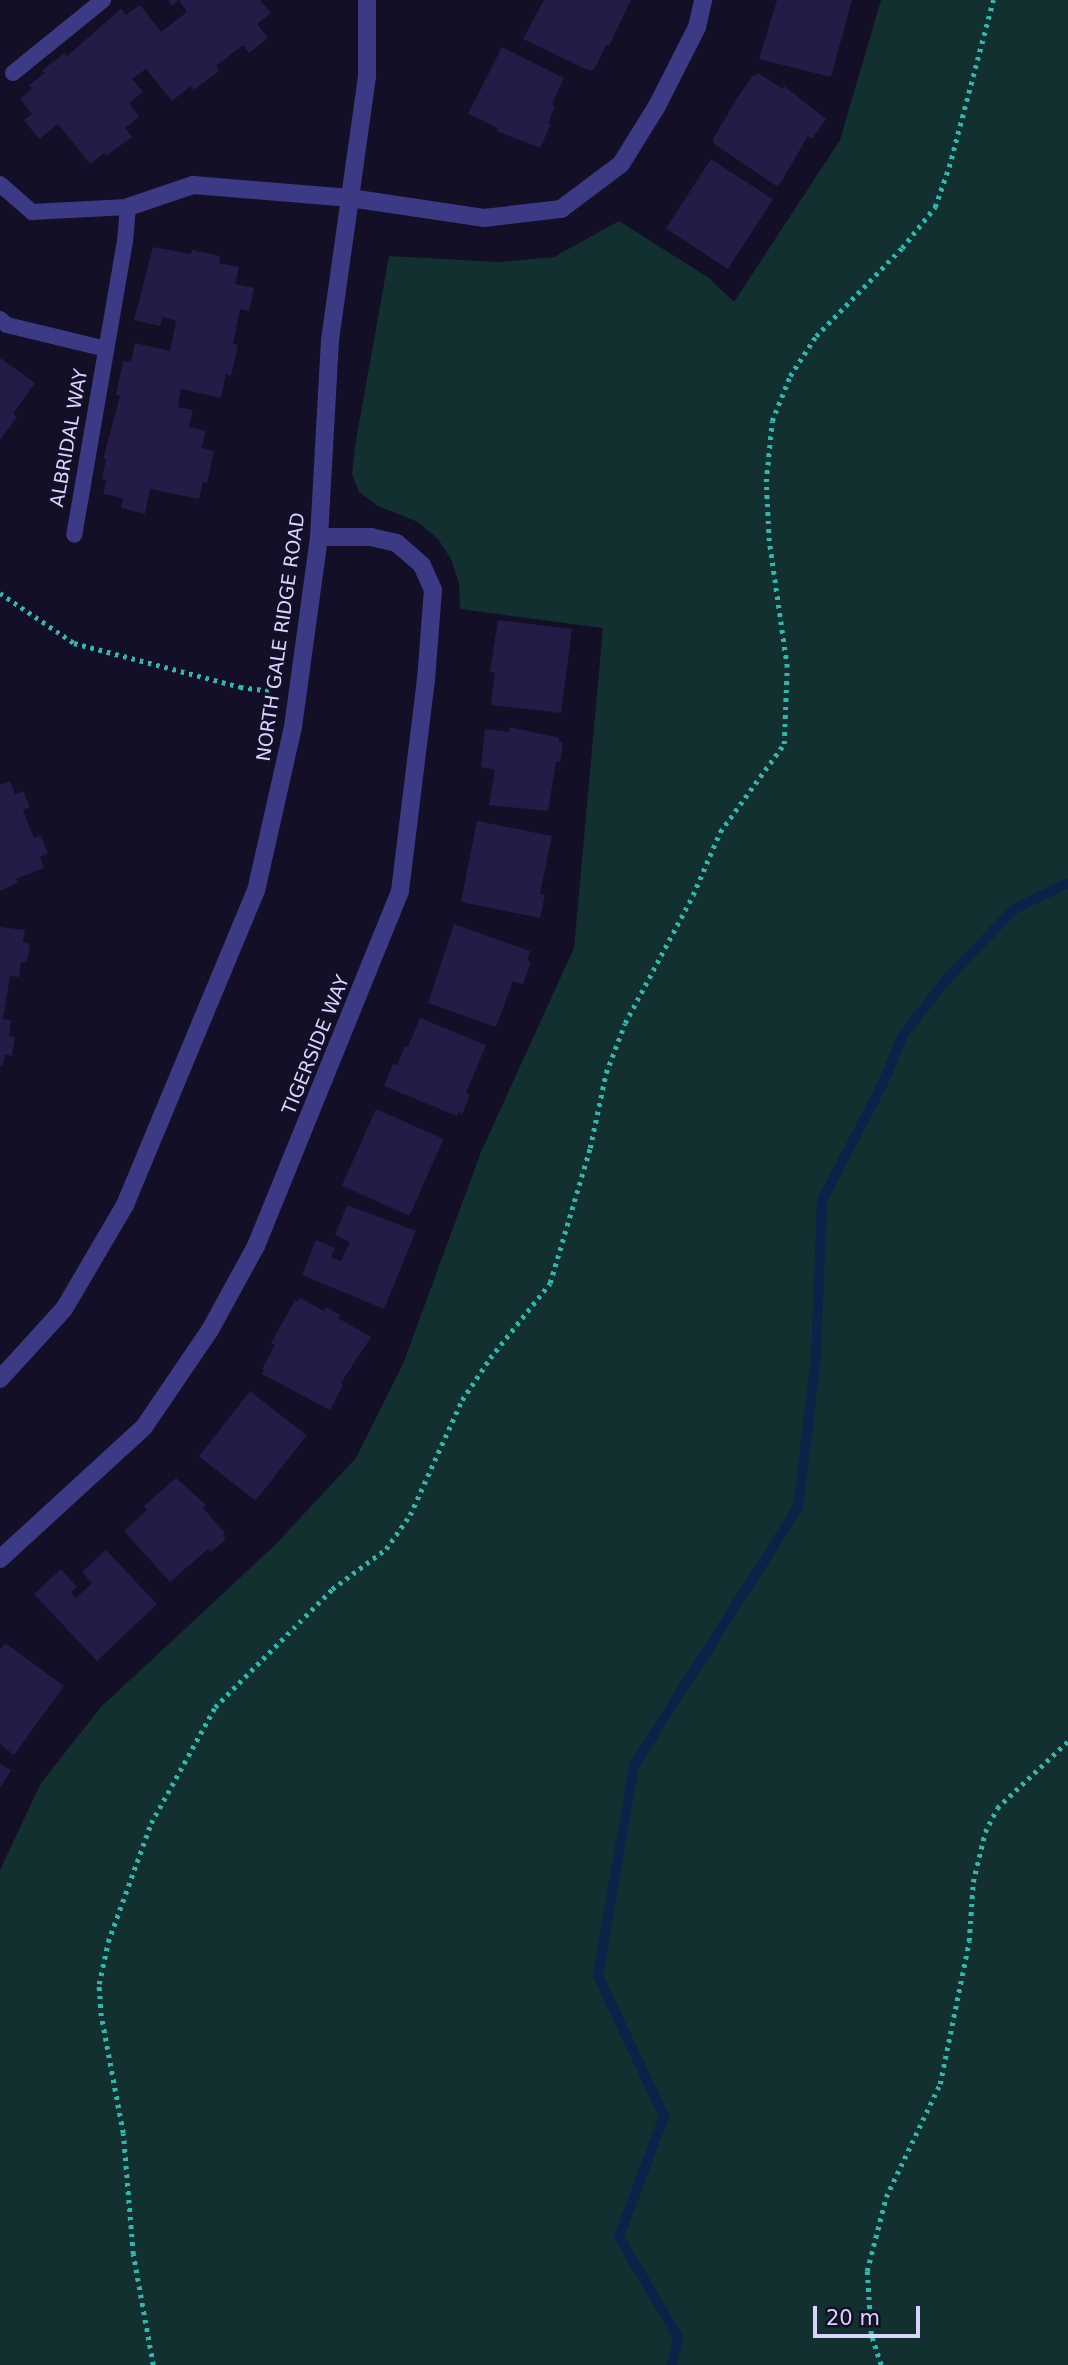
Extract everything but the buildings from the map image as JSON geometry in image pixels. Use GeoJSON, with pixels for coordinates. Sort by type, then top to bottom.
{"type":"FeatureCollection","features":[{"type":"Feature","properties":{"kind":"street","name":"NORTH GALE RIDGE ROAD"},"geometry":{"type":"LineString","coordinates":[[0,1379],[64,1309],[125,1205],[256,891],[297,695],[319,537],[330,340],[367,76],[367,0]]}},
{"type":"Feature","properties":{"kind":"street"},"geometry":{"type":"LineString","coordinates":[[128,207],[193,185],[350,198],[484,218],[561,209],[621,163],[657,106],[696,27],[703,0]]}},
{"type":"Feature","properties":{"kind":"street","name":"TIGERSIDE WAY"},"geometry":{"type":"LineString","coordinates":[[0,1559],[144,1427],[210,1330],[256,1246],[400,891],[426,680],[433,590],[422,565],[397,543],[372,537],[319,537]]}},
{"type":"Feature","properties":{"kind":"lane"},"geometry":{"type":"LineString","coordinates":[[13,73],[103,0]]}},
{"type":"Feature","properties":{"kind":"lane"},"geometry":{"type":"LineString","coordinates":[[0,184],[32,212],[128,207]]}},
{"type":"Feature","properties":{"kind":"lane","name":"ALBRIDAL WAY"},"geometry":{"type":"LineString","coordinates":[[74,535],[128,207]]}},
{"type":"Feature","properties":{"kind":"lane","name":"ALBRIDAL WAY"},"geometry":{"type":"LineString","coordinates":[[0,320],[7,325],[106,349]]}},
{"type":"Feature","properties":{"kind":"path"},"geometry":{"type":"LineString","coordinates":[[153,2365],[133,2254],[122,2133],[101,2016],[99,1984],[108,1942],[151,1823],[215,1707],[332,1589],[386,1549],[410,1515],[462,1400],[490,1358],[550,1283],[590,1148],[606,1073],[625,1023],[693,895],[720,832],[784,744],[787,667],[769,541],[766,482],[772,421],[790,376],[816,336],[902,248],[935,207],[956,145],[993,0]]}},
{"type":"Feature","properties":{"kind":"path"},"geometry":{"type":"LineString","coordinates":[[0,593],[74,643],[240,687],[297,695]]}},
{"type":"Feature","properties":{"kind":"path"},"geometry":{"type":"LineString","coordinates":[[881,2365],[871,2334],[867,2271],[886,2197],[940,2084],[969,1941],[972,1882],[985,1832],[997,1808],[1068,1741]]}},
{"type":"Feature","properties":{"kind":"green space"},"geometry":{"type":"Polygon","coordinates":[[[881,0],[1068,0],[1068,2365],[0,2365],[0,1870],[41,1783],[101,1707],[275,1545],[356,1458],[403,1364],[481,1152],[574,948],[603,628],[460,609],[459,583],[451,559],[438,539],[418,522],[378,506],[359,492],[352,474],[355,446],[389,256],[499,262],[554,257],[619,221],[709,278],[734,302],[840,140],[881,0]]]}},
{"type":"Feature","properties":{"kind":"waterway"},"geometry":{"type":"LineString","coordinates":[[672,2365],[678,2337],[619,2237],[664,2116],[598,1976],[634,1765],[798,1508],[816,1357],[822,1201],[883,1083],[903,1035],[946,980],[1014,909],[1068,883]]}}]}
